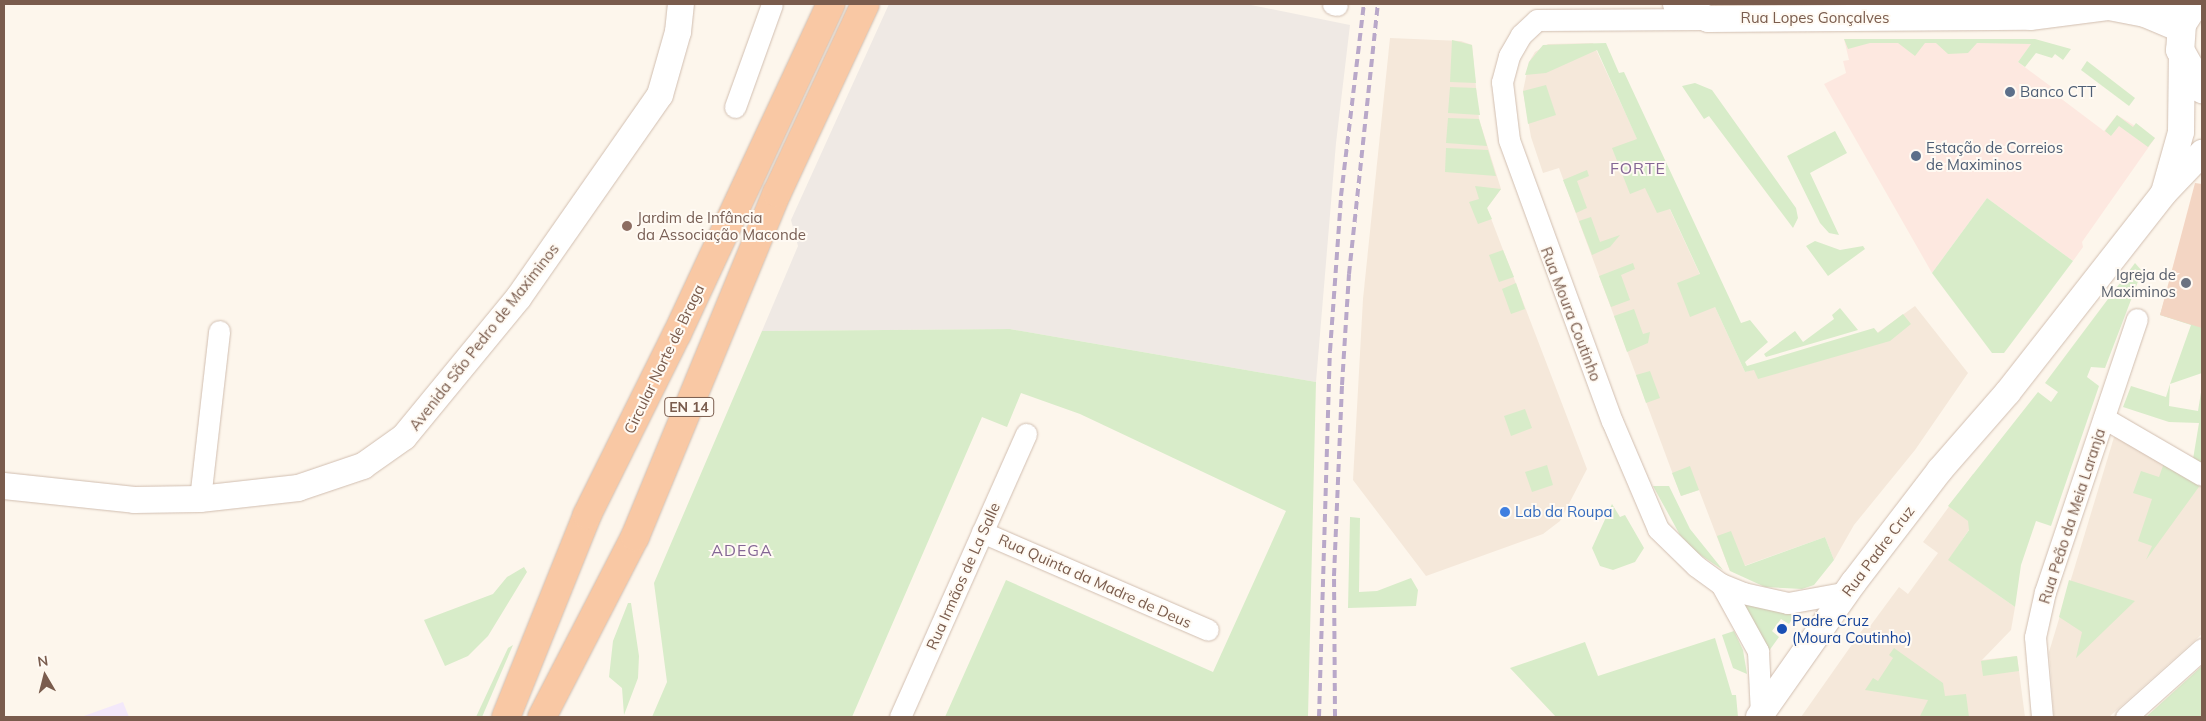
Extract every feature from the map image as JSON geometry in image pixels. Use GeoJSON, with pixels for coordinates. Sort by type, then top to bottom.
{"type":"FeatureCollection","features":[{"type":"Feature","properties":{"kind":"highway","name":"Circular Norte de Braga"},"geometry":{"type":"LineString","coordinates":[[506,717],[587,515],[689,308],[831,4]]}},
{"type":"Feature","properties":{"kind":"highway","name":"EN 14"},"geometry":{"type":"LineString","coordinates":[[542,717],[636,537],[777,193],[865,4]]}},
{"type":"Feature","properties":{"kind":"main road"},"geometry":{"type":"LineString","coordinates":[[2164,4],[2185,28],[2202,89]]}},
{"type":"Feature","properties":{"kind":"street","name":"Avenida São Pedro de Maximinos"},"geometry":{"type":"LineString","coordinates":[[4,486],[134,500],[200,499],[298,488],[363,466],[404,437],[520,297],[660,95],[678,32],[681,4]]}},
{"type":"Feature","properties":{"kind":"street"},"geometry":{"type":"LineString","coordinates":[[735,107],[772,4]]}},
{"type":"Feature","properties":{"kind":"street"},"geometry":{"type":"LineString","coordinates":[[1676,4],[1708,19]]}},
{"type":"Feature","properties":{"kind":"street","name":"Rua Lopes Gonçalves"},"geometry":{"type":"LineString","coordinates":[[1538,20],[1708,19],[1735,11],[2030,17],[2094,6],[2124,8],[2185,28]]}},
{"type":"Feature","properties":{"kind":"street","name":"Rua Moura Coutinho"},"geometry":{"type":"LineString","coordinates":[[1538,20],[1521,35],[1509,56],[1502,82],[1509,140],[1525,190],[1648,509],[1671,544],[1721,584],[1764,600],[1788,603],[1848,592]]}},
{"type":"Feature","properties":{"kind":"street","name":"Rua Padre Cruz"},"geometry":{"type":"LineString","coordinates":[[2163,194],[2181,132],[2185,28]]}},
{"type":"Feature","properties":{"kind":"street","name":"Rua Padre Cruz"},"geometry":{"type":"LineString","coordinates":[[1765,716],[1848,592],[1940,470],[2008,392],[2163,194],[2199,160]]}},
{"type":"Feature","properties":{"kind":"street","name":"Rua Peão da Meia Laranja"},"geometry":{"type":"LineString","coordinates":[[2042,717],[2036,661],[2038,622],[2137,319]]}},
{"type":"Feature","properties":{"kind":"street"},"geometry":{"type":"LineString","coordinates":[[200,499],[219,331]]}},
{"type":"Feature","properties":{"kind":"street","name":"Rua Padre Cruz"},"geometry":{"type":"LineString","coordinates":[[1765,716],[1978,439],[2008,392]]}},
{"type":"Feature","properties":{"kind":"street"},"geometry":{"type":"LineString","coordinates":[[2104,418],[2202,475]]}},
{"type":"Feature","properties":{"kind":"street","name":"Rua Irmãos de La Salle"},"geometry":{"type":"LineString","coordinates":[[900,717],[1026,434]]}},
{"type":"Feature","properties":{"kind":"street","name":"Rua Quinta da Madre de Deus"},"geometry":{"type":"LineString","coordinates":[[982,532],[1208,630]]}},
{"type":"Feature","properties":{"kind":"street","name":"Rua Moura Coutinho"},"geometry":{"type":"LineString","coordinates":[[1721,584],[1758,651],[1765,716]]}},
{"type":"Feature","properties":{"kind":"street"},"geometry":{"type":"LineString","coordinates":[[2126,717],[2202,650]]}},
{"type":"Feature","properties":{"kind":"shaded area"},"geometry":{"type":"Polygon","coordinates":[[[889,4],[1246,4],[1350,25],[1336,143],[1316,382],[1010,329],[762,331],[798,246],[791,220],[889,4]]]}},
{"type":"Feature","properties":{"kind":"shaded area"},"geometry":{"type":"Polygon","coordinates":[[[1390,38],[1461,41],[1472,45],[1479,119],[1501,189],[1487,208],[1587,469],[1560,521],[1543,534],[1426,576],[1353,480],[1363,299],[1390,38]]]}},
{"type":"Feature","properties":{"kind":"shaded area","name":"Estação de Correios de Maximinos"},"geometry":{"type":"Polygon","coordinates":[[[1844,39],[2035,39],[2018,62],[2053,88],[2051,91],[2104,131],[2117,115],[2155,138],[2082,242],[2083,247],[2073,261],[1987,198],[1932,273],[1824,84],[1846,73],[1843,61],[1849,60],[1844,39]]]}},
{"type":"Feature","properties":{"kind":"shaded area"},"geometry":{"type":"Polygon","coordinates":[[[1593,43],[1745,372],[1877,333],[1915,306],[1968,373],[1915,450],[1854,525],[1834,560],[1825,537],[1730,571],[1699,490],[1681,496],[1559,168],[1543,173],[1531,137],[1523,91],[1529,62],[1535,52],[1548,44],[1593,43]]]}},
{"type":"Feature","properties":{"kind":"shaded area"},"geometry":{"type":"Polygon","coordinates":[[[2115,434],[2202,485],[2202,634],[2109,717],[2054,717],[2049,652],[2115,434]]]}},
{"type":"Feature","properties":{"kind":"shaded area"},"geometry":{"type":"Polygon","coordinates":[[[1973,474],[1995,490],[1949,560],[2015,607],[2011,630],[1982,660],[2017,656],[2025,717],[1801,717],[1865,626],[1868,629],[1899,587],[1908,594],[1938,553],[1923,542],[1973,474]]]}},
{"type":"Feature","properties":{"kind":"shaded area"},"geometry":{"type":"Polygon","coordinates":[[[123,702],[129,717],[81,717],[123,702]]]}},
{"type":"Feature","properties":{"kind":"green space"},"geometry":{"type":"Polygon","coordinates":[[[1844,39],[2035,39],[2071,49],[2063,60],[2055,54],[2052,58],[2036,53],[2025,67],[2018,62],[2031,44],[1977,43],[1968,53],[1948,54],[1936,43],[1925,43],[1915,56],[1898,43],[1870,43],[1848,49],[1844,39]]]}},
{"type":"Feature","properties":{"kind":"green space"},"geometry":{"type":"Polygon","coordinates":[[[1452,40],[1472,45],[1476,83],[1450,82],[1452,40]]]}},
{"type":"Feature","properties":{"kind":"green space"},"geometry":{"type":"Polygon","coordinates":[[[1606,43],[1619,73],[1624,72],[1741,323],[1750,320],[1768,342],[1745,362],[1747,366],[1874,328],[1878,333],[1903,314],[1911,324],[1890,341],[1758,379],[1754,370],[1745,372],[1715,307],[1690,317],[1677,283],[1700,274],[1670,209],[1657,213],[1645,188],[1630,194],[1612,148],[1637,139],[1597,50],[1546,73],[1525,75],[1529,62],[1543,45],[1606,43]]]}},
{"type":"Feature","properties":{"kind":"green space"},"geometry":{"type":"Polygon","coordinates":[[[2087,61],[2135,98],[2129,106],[2081,70],[2087,61]]]}},
{"type":"Feature","properties":{"kind":"green space"},"geometry":{"type":"Polygon","coordinates":[[[1695,83],[1712,90],[1796,208],[1798,218],[1793,228],[1709,116],[1704,119],[1682,86],[1695,83]]]}},
{"type":"Feature","properties":{"kind":"green space"},"geometry":{"type":"Polygon","coordinates":[[[1546,85],[1556,115],[1528,124],[1523,91],[1546,85]]]}},
{"type":"Feature","properties":{"kind":"green space"},"geometry":{"type":"Polygon","coordinates":[[[1450,87],[1476,88],[1480,115],[1448,113],[1450,87]]]}},
{"type":"Feature","properties":{"kind":"green space"},"geometry":{"type":"Polygon","coordinates":[[[2117,115],[2133,127],[2136,123],[2155,138],[2148,147],[2119,126],[2111,136],[2105,131],[2117,115]]]}},
{"type":"Feature","properties":{"kind":"green space"},"geometry":{"type":"Polygon","coordinates":[[[1448,118],[1479,119],[1487,146],[1446,143],[1448,118]]]}},
{"type":"Feature","properties":{"kind":"green space"},"geometry":{"type":"Polygon","coordinates":[[[1835,131],[1847,153],[1810,173],[1839,235],[1829,233],[1820,223],[1787,156],[1835,131]]]}},
{"type":"Feature","properties":{"kind":"green space"},"geometry":{"type":"Polygon","coordinates":[[[1446,148],[1488,150],[1496,176],[1445,172],[1446,148]]]}},
{"type":"Feature","properties":{"kind":"green space"},"geometry":{"type":"Polygon","coordinates":[[[1587,170],[1589,176],[1577,181],[1587,208],[1576,213],[1563,180],[1587,170]]]}},
{"type":"Feature","properties":{"kind":"green space"},"geometry":{"type":"Polygon","coordinates":[[[1475,186],[1501,189],[1487,208],[1492,219],[1478,224],[1469,202],[1479,199],[1475,186]]]}},
{"type":"Feature","properties":{"kind":"green space"},"geometry":{"type":"Polygon","coordinates":[[[1987,198],[2073,261],[2004,353],[1992,353],[1932,273],[1987,198]]]}},
{"type":"Feature","properties":{"kind":"green space"},"geometry":{"type":"Polygon","coordinates":[[[1591,217],[1600,242],[1620,235],[1610,247],[1592,255],[1579,221],[1591,217]]]}},
{"type":"Feature","properties":{"kind":"green space"},"geometry":{"type":"Polygon","coordinates":[[[1815,241],[1840,250],[1863,246],[1865,249],[1828,276],[1806,246],[1815,241]]]}},
{"type":"Feature","properties":{"kind":"green space"},"geometry":{"type":"Polygon","coordinates":[[[1503,250],[1514,277],[1499,282],[1489,255],[1503,250]]]}},
{"type":"Feature","properties":{"kind":"green space"},"geometry":{"type":"Polygon","coordinates":[[[2179,251],[2194,310],[2202,312],[2202,373],[2170,384],[2191,325],[2160,315],[2179,251]]]}},
{"type":"Feature","properties":{"kind":"green space"},"geometry":{"type":"Polygon","coordinates":[[[1633,263],[1635,269],[1621,275],[1630,300],[1611,307],[1599,276],[1633,263]]]}},
{"type":"Feature","properties":{"kind":"green space"},"geometry":{"type":"Polygon","coordinates":[[[2135,263],[2142,271],[2105,368],[2091,367],[2087,377],[2099,386],[2051,526],[2036,521],[2021,565],[2015,607],[1948,560],[1969,530],[1968,521],[1948,506],[2038,392],[2051,402],[2058,392],[2045,383],[2135,263]]]}},
{"type":"Feature","properties":{"kind":"green space"},"geometry":{"type":"Polygon","coordinates":[[[1516,283],[1525,309],[1511,314],[1502,289],[1516,283]]]}},
{"type":"Feature","properties":{"kind":"green space"},"geometry":{"type":"Polygon","coordinates":[[[1840,308],[1858,330],[1766,357],[1764,354],[1795,331],[1803,342],[1834,319],[1832,315],[1840,308]]]}},
{"type":"Feature","properties":{"kind":"green space"},"geometry":{"type":"Polygon","coordinates":[[[1634,309],[1643,334],[1650,332],[1648,343],[1627,352],[1614,316],[1634,309]]]}},
{"type":"Feature","properties":{"kind":"green space"},"geometry":{"type":"Polygon","coordinates":[[[1010,329],[1316,382],[1308,717],[945,717],[1006,580],[1213,672],[1286,511],[1080,414],[1021,393],[1007,427],[982,417],[852,717],[652,717],[667,682],[654,583],[762,331],[1010,329]]]}},
{"type":"Feature","properties":{"kind":"green space"},"geometry":{"type":"Polygon","coordinates":[[[1650,371],[1660,398],[1646,403],[1636,375],[1650,371]]]}},
{"type":"Feature","properties":{"kind":"green space"},"geometry":{"type":"Polygon","coordinates":[[[2170,384],[2169,406],[2198,411],[2202,386],[2202,464],[2193,459],[2199,423],[2169,422],[2123,407],[2131,386],[2166,397],[2170,384]]]}},
{"type":"Feature","properties":{"kind":"green space"},"geometry":{"type":"Polygon","coordinates":[[[1525,409],[1532,428],[1511,436],[1504,416],[1525,409]]]}},
{"type":"Feature","properties":{"kind":"green space"},"geometry":{"type":"Polygon","coordinates":[[[2164,463],[2201,484],[2146,560],[2152,546],[2138,541],[2152,499],[2133,493],[2141,471],[2159,477],[2164,463]]]}},
{"type":"Feature","properties":{"kind":"green space"},"geometry":{"type":"Polygon","coordinates":[[[1547,465],[1553,485],[1532,492],[1525,472],[1547,465]]]}},
{"type":"Feature","properties":{"kind":"green space"},"geometry":{"type":"Polygon","coordinates":[[[1690,466],[1699,490],[1681,496],[1672,473],[1690,466]]]}},
{"type":"Feature","properties":{"kind":"green space"},"geometry":{"type":"Polygon","coordinates":[[[1653,486],[1669,486],[1690,529],[1723,570],[1696,552],[1680,535],[1653,486]]]}},
{"type":"Feature","properties":{"kind":"green space"},"geometry":{"type":"Polygon","coordinates":[[[1612,504],[1620,517],[1625,515],[1644,548],[1635,562],[1613,570],[1600,566],[1592,548],[1612,504]]]}},
{"type":"Feature","properties":{"kind":"green space"},"geometry":{"type":"Polygon","coordinates":[[[1350,517],[1360,518],[1359,592],[1377,591],[1411,578],[1418,590],[1416,606],[1348,608],[1350,517]]]}},
{"type":"Feature","properties":{"kind":"green space"},"geometry":{"type":"Polygon","coordinates":[[[1731,531],[1745,566],[1825,537],[1834,560],[1814,585],[1802,589],[1765,587],[1730,571],[1717,536],[1731,531]]]}},
{"type":"Feature","properties":{"kind":"green space"},"geometry":{"type":"Polygon","coordinates":[[[524,567],[527,572],[488,636],[468,656],[445,666],[424,620],[493,594],[507,577],[524,567]]]}},
{"type":"Feature","properties":{"kind":"green space"},"geometry":{"type":"Polygon","coordinates":[[[2069,580],[2135,601],[2076,658],[2082,632],[2059,617],[2069,580]]]}},
{"type":"Feature","properties":{"kind":"green space"},"geometry":{"type":"Polygon","coordinates":[[[1736,598],[1798,610],[1789,624],[1781,619],[1772,631],[1779,637],[1766,655],[1736,598]]]}},
{"type":"Feature","properties":{"kind":"green space"},"geometry":{"type":"Polygon","coordinates":[[[628,603],[631,603],[639,656],[638,678],[624,715],[622,688],[609,677],[613,641],[628,603]]]}},
{"type":"Feature","properties":{"kind":"green space"},"geometry":{"type":"Polygon","coordinates":[[[1734,631],[1743,650],[1747,674],[1733,668],[1722,635],[1734,631]]]}},
{"type":"Feature","properties":{"kind":"green space"},"geometry":{"type":"Polygon","coordinates":[[[1715,638],[1732,695],[1736,695],[1738,717],[1556,717],[1510,668],[1585,642],[1598,676],[1715,638]]]}},
{"type":"Feature","properties":{"kind":"green space"},"geometry":{"type":"Polygon","coordinates":[[[513,645],[482,717],[476,717],[508,648],[513,645]]]}},
{"type":"Feature","properties":{"kind":"green space"},"geometry":{"type":"Polygon","coordinates":[[[1894,648],[1943,683],[1945,696],[1966,694],[1969,717],[1920,716],[1928,700],[1865,690],[1873,678],[1878,681],[1893,658],[1889,655],[1894,648]]]}},
{"type":"Feature","properties":{"kind":"green space"},"geometry":{"type":"Polygon","coordinates":[[[2017,656],[2019,671],[1983,676],[1981,661],[2017,656]]]}},
{"type":"Feature","properties":{"kind":"green space"},"geometry":{"type":"Polygon","coordinates":[[[2202,666],[2202,717],[2146,717],[2202,666]]]}},
{"type":"Feature","properties":{"kind":"building","name":"Igreja de Maximinos"},"geometry":{"type":"Polygon","coordinates":[[[2195,183],[2202,184],[2202,328],[2160,315],[2195,183]]]}},
{"type":"Feature","properties":{"kind":"railway"},"geometry":{"type":"LineString","coordinates":[[1319,717],[1330,351],[1341,196],[1364,4]]}},
{"type":"Feature","properties":{"kind":"railway"},"geometry":{"type":"LineString","coordinates":[[1335,717],[1334,576],[1342,385],[1349,274],[1378,4]]}},
{"type":"Feature","properties":{"kind":"place","name":"Banco CTT"},"geometry":{"type":"Point","coordinates":[2010,92]}},
{"type":"Feature","properties":{"kind":"place","name":"Estação de Correios de Maximinos"},"geometry":{"type":"Point","coordinates":[1916,156]}},
{"type":"Feature","properties":{"kind":"place","name":"Jardim de Infância da Associação Maconde"},"geometry":{"type":"Point","coordinates":[627,226]}},
{"type":"Feature","properties":{"kind":"place","name":"Igreja de Maximinos"},"geometry":{"type":"Point","coordinates":[2186,283]}},
{"type":"Feature","properties":{"kind":"place","name":"Lab da Roupa"},"geometry":{"type":"Point","coordinates":[1505,512]}},
{"type":"Feature","properties":{"kind":"place","name":"Padre Cruz (Moura Coutinho)"},"geometry":{"type":"Point","coordinates":[1782,629]}},
{"type":"Feature","properties":{"kind":"district","name":"FORTE"},"geometry":{"type":"Point","coordinates":[1638,168]}},
{"type":"Feature","properties":{"kind":"district","name":"ADEGA"},"geometry":{"type":"Point","coordinates":[742,550]}}]}
